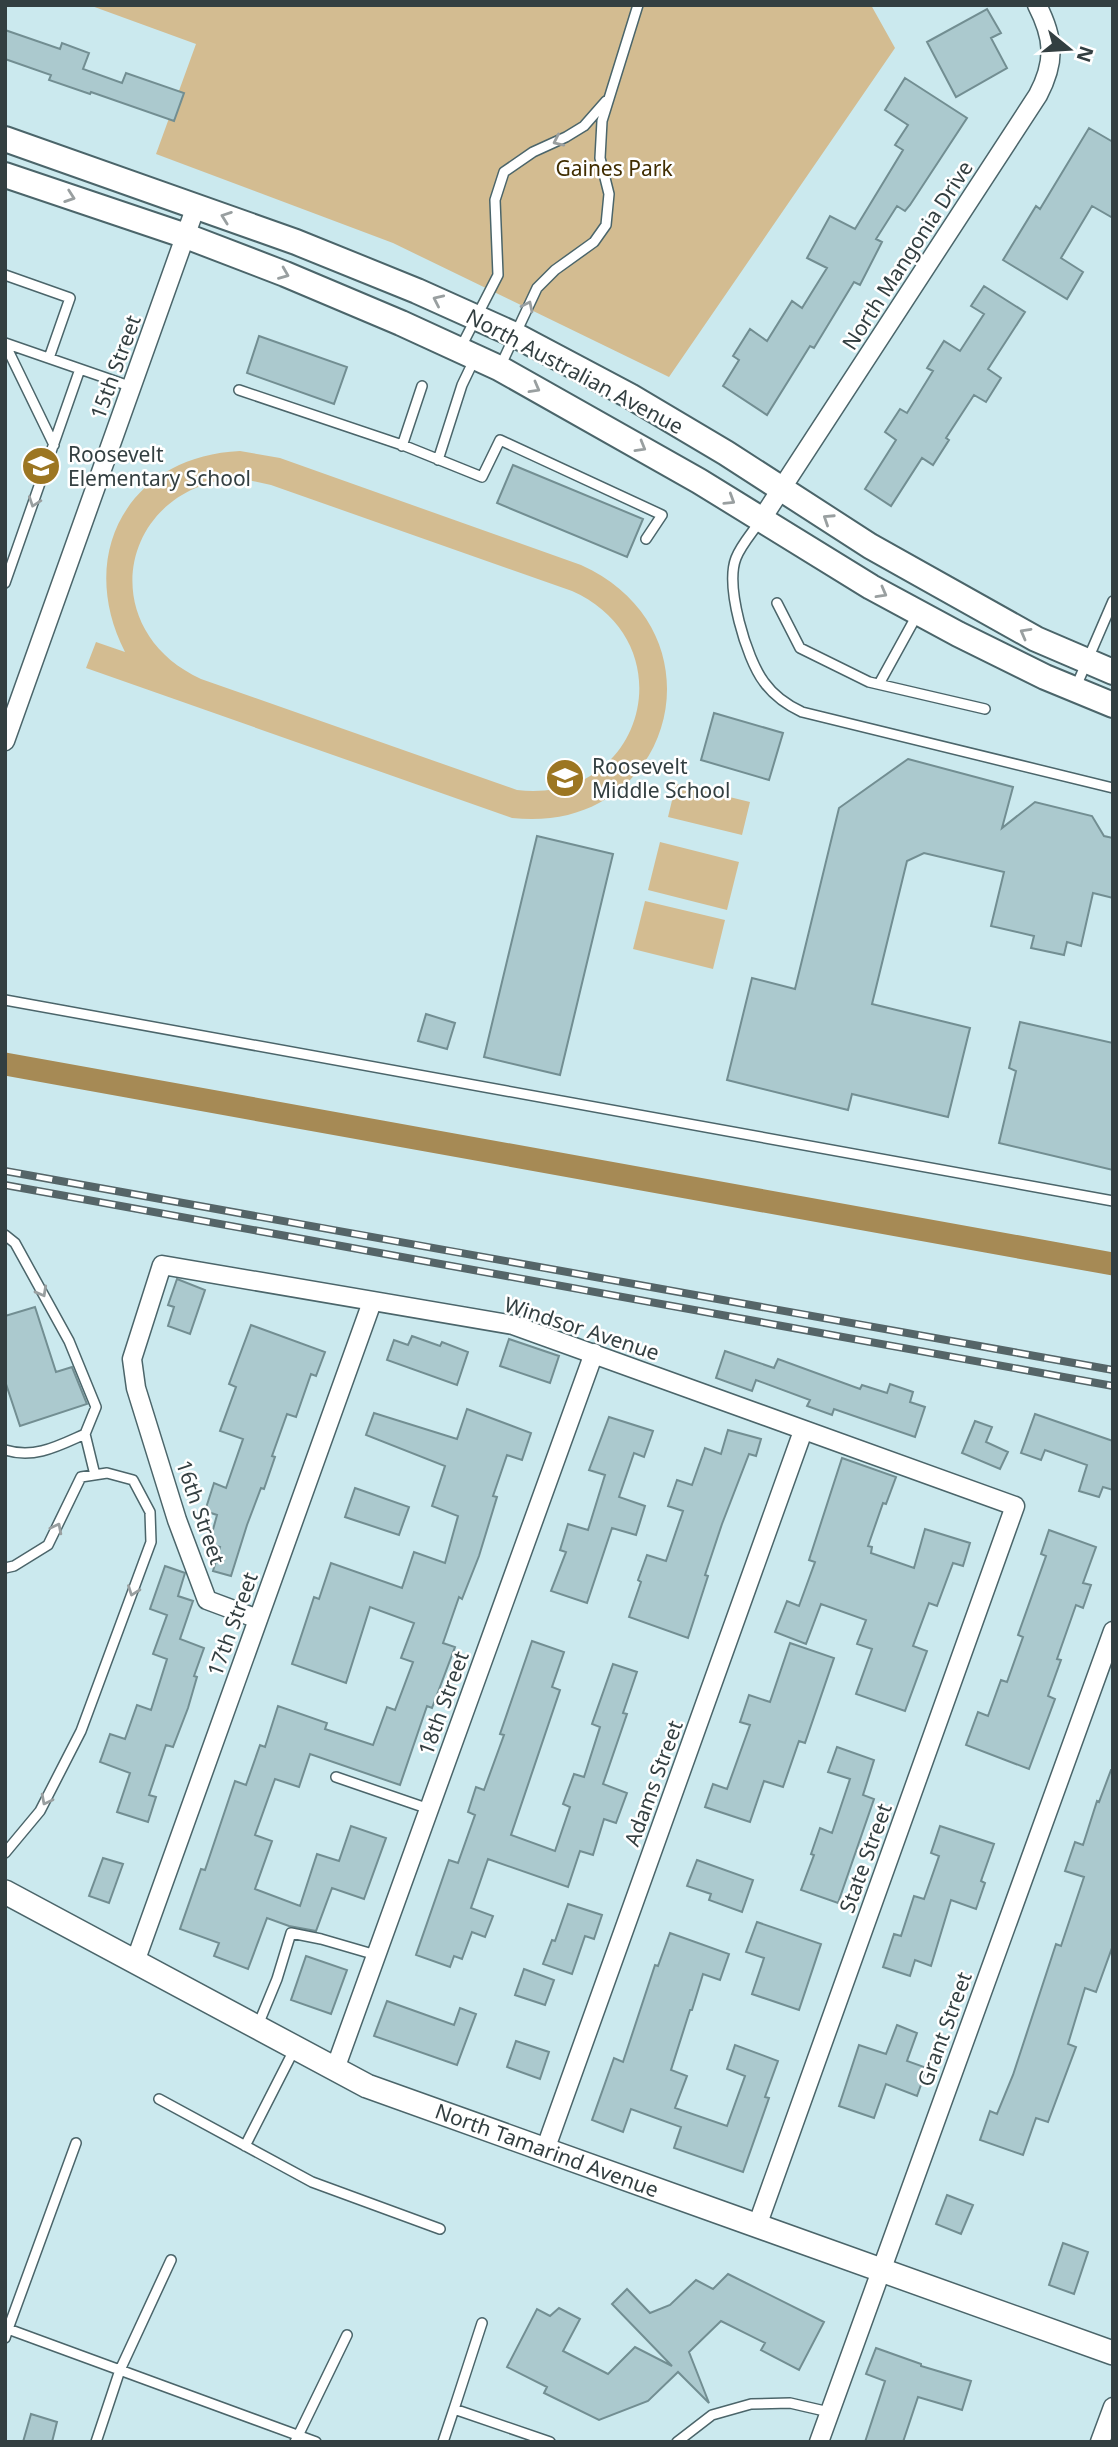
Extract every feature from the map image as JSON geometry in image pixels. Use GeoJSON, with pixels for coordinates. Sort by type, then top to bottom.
{"type":"FeatureCollection","features":[{"type":"Feature","properties":{"kind":"main road","name":"North Australian Avenue"},"geometry":{"type":"LineString","coordinates":[[5,139],[296,242],[417,290],[515,335],[630,396],[726,453],[882,553],[1036,639],[1113,672]]}},
{"type":"Feature","properties":{"kind":"main road","name":"North Australian Avenue"},"geometry":{"type":"LineString","coordinates":[[5,174],[186,236],[285,274],[468,353],[634,443],[919,613],[958,634],[1113,705]]}},
{"type":"Feature","properties":{"kind":"street","name":"North Mangonia Drive"},"geometry":{"type":"LineString","coordinates":[[761,520],[1042,88],[1050,68],[1052,53],[1047,24],[1037,5]]}},
{"type":"Feature","properties":{"kind":"street","name":"15th Street"},"geometry":{"type":"LineString","coordinates":[[5,741],[196,206]]}},
{"type":"Feature","properties":{"kind":"street","name":"Windsor Avenue"},"geometry":{"type":"LineString","coordinates":[[136,1388],[132,1359],[162,1265],[513,1325],[803,1432],[1016,1506]]}},
{"type":"Feature","properties":{"kind":"street","name":"17th Street"},"geometry":{"type":"LineString","coordinates":[[135,1962],[372,1302]]}},
{"type":"Feature","properties":{"kind":"street","name":"18th Street"},"geometry":{"type":"LineString","coordinates":[[335,2069],[594,1353]]}},
{"type":"Feature","properties":{"kind":"street","name":"16th Street"},"geometry":{"type":"LineString","coordinates":[[136,1388],[177,1520],[207,1600],[258,1619]]}},
{"type":"Feature","properties":{"kind":"street","name":"Adams Street"},"geometry":{"type":"LineString","coordinates":[[545,2150],[803,1432]]}},
{"type":"Feature","properties":{"kind":"street","name":"State Street"},"geometry":{"type":"LineString","coordinates":[[757,2226],[1016,1506]]}},
{"type":"Feature","properties":{"kind":"street","name":"Grant Street"},"geometry":{"type":"LineString","coordinates":[[819,2442],[1113,1631]]}},
{"type":"Feature","properties":{"kind":"street","name":"North Tamarind Avenue"},"geometry":{"type":"LineString","coordinates":[[5,1892],[367,2086],[1113,2353]]}},
{"type":"Feature","properties":{"kind":"street"},"geometry":{"type":"LineString","coordinates":[[1100,2442],[1113,2407]]}},
{"type":"Feature","properties":{"kind":"lane"},"geometry":{"type":"LineString","coordinates":[[499,368],[537,288],[555,270],[594,242],[606,225],[609,194],[600,158],[602,121],[638,5]]}},
{"type":"Feature","properties":{"kind":"lane"},"geometry":{"type":"LineString","coordinates":[[438,460],[462,385],[475,317],[498,275],[495,201],[504,172],[533,152],[584,126],[610,97]]}},
{"type":"Feature","properties":{"kind":"lane"},"geometry":{"type":"LineString","coordinates":[[5,275],[70,298],[49,358]]}},
{"type":"Feature","properties":{"kind":"lane"},"geometry":{"type":"LineString","coordinates":[[5,344],[132,387]]}},
{"type":"Feature","properties":{"kind":"lane"},"geometry":{"type":"LineString","coordinates":[[5,344],[54,445]]}},
{"type":"Feature","properties":{"kind":"lane"},"geometry":{"type":"LineString","coordinates":[[5,583],[80,369]]}},
{"type":"Feature","properties":{"kind":"lane"},"geometry":{"type":"LineString","coordinates":[[402,446],[422,386]]}},
{"type":"Feature","properties":{"kind":"lane"},"geometry":{"type":"LineString","coordinates":[[239,390],[402,446],[482,477],[500,440],[662,515],[646,539]]}},
{"type":"Feature","properties":{"kind":"lane"},"geometry":{"type":"LineString","coordinates":[[761,520],[736,558],[732,587],[742,633],[758,670],[763,681],[785,704],[802,712],[1113,788]]}},
{"type":"Feature","properties":{"kind":"lane"},"geometry":{"type":"LineString","coordinates":[[1075,689],[1113,601]]}},
{"type":"Feature","properties":{"kind":"lane"},"geometry":{"type":"LineString","coordinates":[[777,603],[800,648],[869,682],[985,709]]}},
{"type":"Feature","properties":{"kind":"lane"},"geometry":{"type":"LineString","coordinates":[[879,684],[919,613]]}},
{"type":"Feature","properties":{"kind":"lane"},"geometry":{"type":"LineString","coordinates":[[5,1000],[1113,1201]]}},
{"type":"Feature","properties":{"kind":"lane"},"geometry":{"type":"LineString","coordinates":[[5,1235],[15,1243],[69,1341],[96,1407],[85,1434],[95,1475]]}},
{"type":"Feature","properties":{"kind":"lane"},"geometry":{"type":"LineString","coordinates":[[5,1450],[22,1455],[53,1448],[85,1434]]}},
{"type":"Feature","properties":{"kind":"lane"},"geometry":{"type":"LineString","coordinates":[[5,1568],[14,1566],[48,1545],[81,1477],[107,1473],[133,1480],[150,1512],[151,1542],[81,1731],[40,1811],[5,1853]]}},
{"type":"Feature","properties":{"kind":"lane"},"geometry":{"type":"LineString","coordinates":[[336,1777],[429,1809]]}},
{"type":"Feature","properties":{"kind":"lane"},"geometry":{"type":"LineString","coordinates":[[257,2027],[277,1979],[291,1933],[376,1955]]}},
{"type":"Feature","properties":{"kind":"lane"},"geometry":{"type":"LineString","coordinates":[[245,2146],[295,2047]]}},
{"type":"Feature","properties":{"kind":"lane"},"geometry":{"type":"LineString","coordinates":[[159,2099],[312,2182],[440,2229]]}},
{"type":"Feature","properties":{"kind":"lane"},"geometry":{"type":"LineString","coordinates":[[76,2143],[6,2332],[120,2370],[296,2438],[316,2442]]}},
{"type":"Feature","properties":{"kind":"lane"},"geometry":{"type":"LineString","coordinates":[[96,2442],[120,2370],[171,2260]]}},
{"type":"Feature","properties":{"kind":"lane"},"geometry":{"type":"LineString","coordinates":[[443,2442],[482,2323]]}},
{"type":"Feature","properties":{"kind":"lane"},"geometry":{"type":"LineString","coordinates":[[296,2438],[347,2335]]}},
{"type":"Feature","properties":{"kind":"lane"},"geometry":{"type":"LineString","coordinates":[[677,2442],[712,2415],[751,2404],[790,2403],[830,2412]]}},
{"type":"Feature","properties":{"kind":"lane"},"geometry":{"type":"LineString","coordinates":[[454,2409],[550,2442]]}},
{"type":"Feature","properties":{"kind":"green space","name":"Gaines Park"},"geometry":{"type":"Polygon","coordinates":[[[89,5],[871,5],[895,48],[669,377],[393,243],[156,154],[196,44],[89,5]]]}},
{"type":"Feature","properties":{"kind":"green space"},"geometry":{"type":"Polygon","coordinates":[[[240,451],[280,458],[581,565],[627,596],[655,635],[667,679],[662,723],[644,764],[612,795],[567,815],[512,818],[86,668],[96,642],[125,652],[111,615],[106,580],[110,547],[122,517],[142,491],[168,471],[201,457],[240,451]],[[239,478],[198,487],[167,506],[146,532],[134,563],[133,596],[144,628],[166,656],[201,679],[517,790],[561,788],[595,773],[621,747],[636,716],[639,681],[630,646],[608,615],[572,591],[271,485],[239,478]]]}},
{"type":"Feature","properties":{"kind":"green space"},"geometry":{"type":"Polygon","coordinates":[[[676,784],[750,802],[742,835],[668,817],[676,784]]]}},
{"type":"Feature","properties":{"kind":"green space"},"geometry":{"type":"Polygon","coordinates":[[[660,842],[739,862],[727,910],[648,890],[660,842]]]}},
{"type":"Feature","properties":{"kind":"green space"},"geometry":{"type":"Polygon","coordinates":[[[645,901],[725,920],[713,969],[633,949],[645,901]]]}},
{"type":"Feature","properties":{"kind":"building"},"geometry":{"type":"Polygon","coordinates":[[[987,9],[1001,33],[991,38],[1007,68],[956,97],[927,42],[987,9]]]}},
{"type":"Feature","properties":{"kind":"building"},"geometry":{"type":"Polygon","coordinates":[[[5,30],[60,49],[62,43],[89,53],[83,69],[122,83],[126,73],[184,93],[174,121],[49,80],[51,75],[5,59],[5,30]]]}},
{"type":"Feature","properties":{"kind":"building"},"geometry":{"type":"Polygon","coordinates":[[[905,78],[967,118],[910,205],[905,211],[897,206],[876,239],[882,242],[860,285],[854,282],[814,348],[810,346],[767,415],[723,386],[739,360],[733,356],[750,329],[767,341],[792,301],[802,308],[827,268],[807,258],[830,216],[855,229],[903,150],[895,145],[908,125],[885,110],[905,78]]]}},
{"type":"Feature","properties":{"kind":"building"},"geometry":{"type":"Polygon","coordinates":[[[1089,128],[1113,142],[1113,218],[1092,206],[1061,258],[1083,272],[1067,299],[1003,260],[1036,206],[1040,209],[1089,128]]]}},
{"type":"Feature","properties":{"kind":"building"},"geometry":{"type":"Polygon","coordinates":[[[984,286],[1025,312],[988,369],[1001,378],[986,402],[974,395],[946,438],[949,440],[933,465],[922,458],[891,506],[865,489],[896,440],[885,432],[900,409],[907,413],[933,371],[927,368],[944,341],[960,351],[984,314],[971,306],[984,286]]]}},
{"type":"Feature","properties":{"kind":"building"},"geometry":{"type":"Polygon","coordinates":[[[259,336],[347,367],[334,404],[247,373],[259,336]]]}},
{"type":"Feature","properties":{"kind":"building"},"geometry":{"type":"Polygon","coordinates":[[[513,465],[643,519],[627,557],[497,503],[513,465]]]}},
{"type":"Feature","properties":{"kind":"building"},"geometry":{"type":"Polygon","coordinates":[[[714,713],[783,733],[769,780],[701,760],[714,713]]]}},
{"type":"Feature","properties":{"kind":"building"},"geometry":{"type":"Polygon","coordinates":[[[908,759],[1013,787],[1002,828],[1035,802],[1092,816],[1104,836],[1113,838],[1113,898],[1093,893],[1081,946],[1067,942],[1064,955],[1031,948],[1034,936],[991,926],[1004,872],[924,853],[907,861],[872,1004],[970,1028],[948,1117],[852,1094],[848,1110],[727,1080],[752,978],[795,989],[839,808],[908,759]]]}},
{"type":"Feature","properties":{"kind":"building"},"geometry":{"type":"Polygon","coordinates":[[[537,836],[613,854],[560,1075],[484,1057],[537,836]]]}},
{"type":"Feature","properties":{"kind":"building"},"geometry":{"type":"Polygon","coordinates":[[[426,1014],[455,1023],[447,1049],[418,1041],[426,1014]]]}},
{"type":"Feature","properties":{"kind":"building"},"geometry":{"type":"Polygon","coordinates":[[[1020,1022],[1113,1043],[1113,1170],[999,1143],[1016,1071],[1009,1068],[1020,1022]]]}},
{"type":"Feature","properties":{"kind":"building"},"geometry":{"type":"Polygon","coordinates":[[[177,1279],[205,1290],[190,1334],[168,1326],[174,1307],[168,1305],[177,1279]]]}},
{"type":"Feature","properties":{"kind":"building"},"geometry":{"type":"Polygon","coordinates":[[[35,1307],[56,1372],[72,1367],[87,1404],[20,1426],[5,1381],[5,1316],[35,1307]]]}},
{"type":"Feature","properties":{"kind":"building"},"geometry":{"type":"Polygon","coordinates":[[[251,1325],[325,1352],[316,1376],[311,1374],[296,1417],[287,1414],[264,1489],[261,1488],[231,1576],[213,1571],[220,1547],[209,1544],[217,1515],[205,1511],[214,1483],[226,1488],[243,1439],[220,1431],[236,1387],[229,1384],[251,1325]]]}},
{"type":"Feature","properties":{"kind":"building"},"geometry":{"type":"Polygon","coordinates":[[[412,1336],[440,1346],[442,1342],[468,1352],[457,1385],[387,1360],[394,1340],[408,1345],[412,1336]]]}},
{"type":"Feature","properties":{"kind":"building"},"geometry":{"type":"Polygon","coordinates":[[[509,1339],[559,1356],[550,1383],[500,1366],[509,1339]]]}},
{"type":"Feature","properties":{"kind":"building"},"geometry":{"type":"Polygon","coordinates":[[[725,1351],[774,1368],[778,1359],[860,1389],[862,1385],[887,1393],[890,1384],[913,1392],[910,1402],[925,1407],[915,1437],[834,1409],[832,1415],[807,1406],[810,1400],[756,1380],[752,1391],[716,1378],[725,1351]]]}},
{"type":"Feature","properties":{"kind":"building"},"geometry":{"type":"Polygon","coordinates":[[[467,1409],[531,1433],[522,1460],[507,1455],[493,1496],[497,1497],[479,1556],[462,1599],[459,1597],[443,1643],[455,1647],[432,1708],[427,1706],[400,1785],[310,1754],[299,1787],[275,1779],[255,1835],[272,1841],[255,1889],[300,1906],[317,1854],[339,1861],[351,1826],[386,1838],[364,1899],[332,1888],[316,1931],[267,1918],[248,1969],[214,1956],[219,1943],[180,1929],[201,1869],[205,1870],[235,1781],[246,1785],[260,1745],[265,1747],[278,1706],[327,1723],[325,1729],[373,1745],[387,1707],[395,1710],[413,1662],[401,1658],[414,1623],[370,1607],[346,1683],[292,1664],[314,1597],[319,1599],[331,1563],[402,1588],[414,1552],[445,1563],[458,1516],[432,1506],[445,1466],[366,1435],[374,1413],[457,1439],[467,1409]]]}},
{"type":"Feature","properties":{"kind":"building"},"geometry":{"type":"Polygon","coordinates":[[[1035,1414],[1113,1441],[1113,1490],[1103,1487],[1099,1497],[1079,1491],[1087,1465],[1045,1450],[1041,1460],[1021,1453],[1035,1414]]]}},
{"type":"Feature","properties":{"kind":"building"},"geometry":{"type":"Polygon","coordinates":[[[609,1417],[653,1431],[644,1457],[634,1453],[619,1497],[645,1506],[636,1535],[612,1528],[587,1603],[551,1591],[566,1552],[560,1550],[568,1524],[588,1530],[605,1475],[589,1470],[609,1417]]]}},
{"type":"Feature","properties":{"kind":"building"},"geometry":{"type":"Polygon","coordinates":[[[975,1421],[992,1427],[986,1442],[1008,1452],[1000,1469],[962,1453],[975,1421]]]}},
{"type":"Feature","properties":{"kind":"building"},"geometry":{"type":"Polygon","coordinates":[[[728,1430],[761,1439],[756,1456],[749,1454],[722,1524],[688,1638],[629,1617],[647,1555],[666,1561],[683,1511],[668,1506],[677,1480],[692,1485],[705,1448],[721,1454],[728,1430]]]}},
{"type":"Feature","properties":{"kind":"building"},"geometry":{"type":"Polygon","coordinates":[[[842,1458],[896,1477],[886,1504],[883,1503],[868,1546],[872,1547],[871,1553],[914,1568],[925,1529],[970,1543],[963,1566],[953,1563],[937,1606],[929,1603],[913,1646],[927,1651],[905,1711],[856,1694],[872,1649],[857,1644],[866,1620],[821,1604],[806,1644],[775,1632],[787,1601],[799,1606],[815,1562],[809,1560],[842,1458]]]}},
{"type":"Feature","properties":{"kind":"building"},"geometry":{"type":"Polygon","coordinates":[[[355,1488],[409,1507],[399,1535],[345,1517],[355,1488]]]}},
{"type":"Feature","properties":{"kind":"building"},"geometry":{"type":"Polygon","coordinates":[[[1049,1530],[1096,1547],[1083,1583],[1091,1585],[1083,1608],[1076,1605],[1057,1659],[1061,1660],[1048,1696],[1055,1699],[1029,1769],[966,1745],[978,1712],[988,1716],[1001,1680],[1007,1682],[1023,1637],[1018,1635],[1046,1556],[1041,1554],[1049,1530]]]}},
{"type":"Feature","properties":{"kind":"building"},"geometry":{"type":"Polygon","coordinates":[[[165,1566],[185,1573],[178,1596],[193,1601],[180,1639],[204,1648],[194,1676],[197,1677],[188,1708],[173,1747],[166,1745],[149,1795],[156,1797],[148,1822],[117,1812],[130,1773],[100,1762],[110,1734],[125,1739],[137,1705],[151,1710],[167,1659],[153,1654],[167,1615],[150,1609],[165,1566]]]}},
{"type":"Feature","properties":{"kind":"building"},"geometry":{"type":"Polygon","coordinates":[[[532,1641],[564,1652],[552,1687],[560,1690],[511,1835],[555,1851],[570,1807],[563,1804],[574,1774],[584,1777],[600,1727],[592,1724],[613,1664],[637,1672],[623,1713],[627,1714],[603,1784],[627,1793],[616,1823],[604,1819],[593,1855],[580,1851],[568,1887],[488,1859],[471,1908],[493,1916],[485,1937],[472,1932],[462,1959],[454,1956],[450,1967],[416,1955],[449,1860],[458,1863],[475,1815],[468,1812],[476,1787],[484,1790],[504,1735],[500,1734],[532,1641]]]}},
{"type":"Feature","properties":{"kind":"building"},"geometry":{"type":"Polygon","coordinates":[[[790,1643],[834,1658],[805,1743],[799,1741],[783,1787],[764,1781],[750,1822],[705,1807],[713,1784],[727,1789],[750,1725],[740,1722],[749,1695],[770,1702],[790,1643]]]}},
{"type":"Feature","properties":{"kind":"building"},"geometry":{"type":"Polygon","coordinates":[[[837,1747],[874,1760],[863,1795],[874,1799],[838,1903],[801,1890],[814,1855],[811,1854],[820,1828],[832,1833],[850,1779],[828,1772],[837,1747]]]}},
{"type":"Feature","properties":{"kind":"building"},"geometry":{"type":"Polygon","coordinates":[[[1111,1770],[1113,1945],[1096,1992],[1085,1988],[1068,2044],[1076,2047],[1048,2122],[1036,2118],[1023,2155],[980,2140],[990,2111],[997,2114],[1013,2075],[1056,1944],[1061,1946],[1084,1877],[1065,1871],[1075,1842],[1083,1845],[1097,1801],[1099,1802],[1111,1770]]]}},
{"type":"Feature","properties":{"kind":"building"},"geometry":{"type":"Polygon","coordinates":[[[940,1826],[994,1844],[981,1881],[985,1883],[976,1909],[951,1900],[931,1966],[915,1960],[910,1976],[883,1967],[894,1934],[901,1936],[914,1896],[924,1899],[939,1856],[931,1853],[940,1826]]]}},
{"type":"Feature","properties":{"kind":"building"},"geometry":{"type":"Polygon","coordinates":[[[103,1858],[123,1864],[109,1903],[89,1896],[103,1858]]]}},
{"type":"Feature","properties":{"kind":"building"},"geometry":{"type":"Polygon","coordinates":[[[697,1860],[753,1880],[742,1912],[709,1900],[711,1894],[687,1886],[697,1860]]]}},
{"type":"Feature","properties":{"kind":"building"},"geometry":{"type":"Polygon","coordinates":[[[568,1904],[602,1915],[594,1939],[585,1936],[572,1974],[543,1964],[552,1940],[555,1941],[568,1904]]]}},
{"type":"Feature","properties":{"kind":"building"},"geometry":{"type":"Polygon","coordinates":[[[757,1922],[821,1944],[799,2010],[752,1994],[764,1958],[746,1952],[757,1922]]]}},
{"type":"Feature","properties":{"kind":"building"},"geometry":{"type":"Polygon","coordinates":[[[670,1933],[729,1954],[720,1980],[703,1974],[690,2010],[671,2070],[687,2076],[675,2108],[727,2126],[745,2076],[727,2069],[735,2045],[778,2061],[765,2097],[769,2098],[743,2172],[674,2148],[681,2127],[631,2109],[623,2132],[592,2120],[614,2058],[623,2062],[655,1965],[658,1966],[670,1933]]]}},
{"type":"Feature","properties":{"kind":"building"},"geometry":{"type":"Polygon","coordinates":[[[306,1956],[347,1970],[331,2014],[291,2000],[306,1956]]]}},
{"type":"Feature","properties":{"kind":"building"},"geometry":{"type":"Polygon","coordinates":[[[524,1969],[554,1980],[545,2005],[515,1995],[524,1969]]]}},
{"type":"Feature","properties":{"kind":"building"},"geometry":{"type":"Polygon","coordinates":[[[387,2001],[454,2025],[460,2008],[476,2014],[457,2065],[374,2036],[387,2001]]]}},
{"type":"Feature","properties":{"kind":"building"},"geometry":{"type":"Polygon","coordinates":[[[897,2025],[917,2033],[907,2061],[927,2068],[917,2096],[886,2084],[874,2118],[839,2106],[859,2045],[886,2054],[897,2025]]]}},
{"type":"Feature","properties":{"kind":"building"},"geometry":{"type":"Polygon","coordinates":[[[516,2041],[549,2052],[540,2079],[507,2067],[516,2041]]]}},
{"type":"Feature","properties":{"kind":"building"},"geometry":{"type":"Polygon","coordinates":[[[947,2195],[973,2205],[961,2234],[936,2224],[947,2195]]]}},
{"type":"Feature","properties":{"kind":"building"},"geometry":{"type":"Polygon","coordinates":[[[1063,2243],[1088,2252],[1074,2294],[1049,2285],[1063,2243]]]}},
{"type":"Feature","properties":{"kind":"building"},"geometry":{"type":"Polygon","coordinates":[[[728,2274],[824,2322],[799,2370],[761,2350],[765,2343],[721,2321],[689,2352],[709,2403],[678,2372],[648,2401],[599,2420],[544,2393],[547,2387],[507,2367],[537,2309],[550,2316],[559,2308],[580,2319],[563,2351],[608,2374],[635,2347],[672,2366],[612,2304],[627,2289],[650,2313],[670,2305],[696,2280],[713,2289],[728,2274]]]}},
{"type":"Feature","properties":{"kind":"building"},"geometry":{"type":"Polygon","coordinates":[[[876,2348],[921,2366],[971,2381],[962,2410],[918,2397],[903,2442],[865,2442],[885,2381],[866,2374],[876,2348]]]}},
{"type":"Feature","properties":{"kind":"building"},"geometry":{"type":"Polygon","coordinates":[[[31,2414],[57,2422],[52,2442],[23,2442],[31,2414]]]}},
{"type":"Feature","properties":{"kind":"waterway"},"geometry":{"type":"LineString","coordinates":[[5,1064],[1113,1264]]}},
{"type":"Feature","properties":{"kind":"railway"},"geometry":{"type":"LineString","coordinates":[[5,1171],[1113,1370]]}},
{"type":"Feature","properties":{"kind":"railway"},"geometry":{"type":"LineString","coordinates":[[5,1185],[1113,1386]]}},
{"type":"Feature","properties":{"kind":"place","name":"Roosevelt Elementary School"},"geometry":{"type":"Point","coordinates":[41,466]}},
{"type":"Feature","properties":{"kind":"place","name":"Roosevelt Middle School"},"geometry":{"type":"Point","coordinates":[565,778]}}]}
